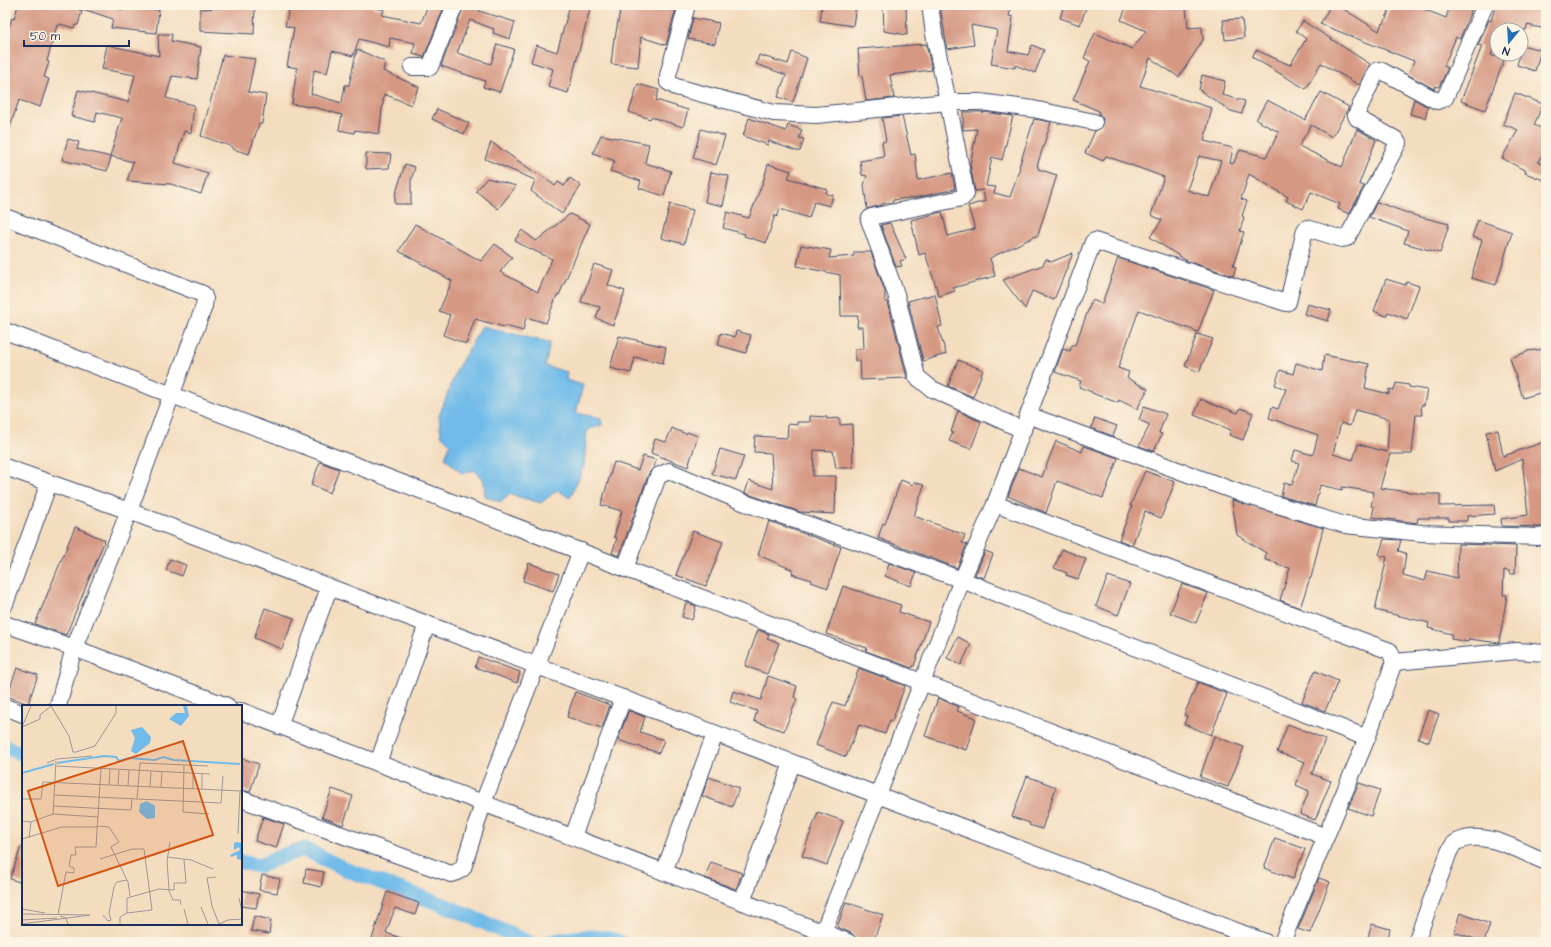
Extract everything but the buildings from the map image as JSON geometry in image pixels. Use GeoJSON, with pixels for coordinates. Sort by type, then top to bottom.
{"type":"FeatureCollection","features":[{"type":"Feature","properties":{"kind":"street"},"geometry":{"type":"LineString","coordinates":[[412,67],[430,67],[455,5]]}},
{"type":"Feature","properties":{"kind":"street"},"geometry":{"type":"LineString","coordinates":[[687,5],[668,75],[668,82],[676,87],[774,113],[809,114],[948,102],[980,102],[1033,109],[1094,122]]}},
{"type":"Feature","properties":{"kind":"street"},"geometry":{"type":"LineString","coordinates":[[930,5],[934,34],[966,194],[962,198],[871,217],[869,220],[896,294],[917,376],[932,389],[1025,422],[1248,496],[1345,525],[1422,533],[1546,536]]}},
{"type":"Feature","properties":{"kind":"street"},"geometry":{"type":"LineString","coordinates":[[823,932],[962,580],[995,504],[1093,242],[1095,241],[1286,303],[1288,302],[1306,228],[1342,239],[1347,238],[1398,143],[1395,139],[1357,118],[1356,115],[1376,72],[1380,70],[1437,101],[1445,98],[1485,5]]}},
{"type":"Feature","properties":{"kind":"street"},"geometry":{"type":"LineString","coordinates":[[5,217],[203,294],[205,299],[204,306],[172,395],[74,648],[58,705]]}},
{"type":"Feature","properties":{"kind":"street"},"geometry":{"type":"LineString","coordinates":[[5,331],[1326,837]]}},
{"type":"Feature","properties":{"kind":"street"},"geometry":{"type":"LineString","coordinates":[[5,466],[128,511],[1265,942]]}},
{"type":"Feature","properties":{"kind":"street"},"geometry":{"type":"LineString","coordinates":[[625,569],[658,476],[669,471],[744,503],[853,540],[962,580],[1366,738]]}},
{"type":"Feature","properties":{"kind":"street"},"geometry":{"type":"LineString","coordinates":[[5,604],[49,483]]}},
{"type":"Feature","properties":{"kind":"street"},"geometry":{"type":"LineString","coordinates":[[995,504],[1390,651],[1394,662],[1366,738],[1282,942]]}},
{"type":"Feature","properties":{"kind":"street"},"geometry":{"type":"LineString","coordinates":[[242,799],[451,874],[463,868],[483,803],[580,551]]}},
{"type":"Feature","properties":{"kind":"street"},"geometry":{"type":"LineString","coordinates":[[279,726],[329,588]]}},
{"type":"Feature","properties":{"kind":"street"},"geometry":{"type":"LineString","coordinates":[[5,624],[74,648],[224,705]]}},
{"type":"Feature","properties":{"kind":"street"},"geometry":{"type":"LineString","coordinates":[[378,763],[427,624]]}},
{"type":"Feature","properties":{"kind":"street"},"geometry":{"type":"LineString","coordinates":[[1394,662],[1517,650],[1546,652]]}},
{"type":"Feature","properties":{"kind":"street"},"geometry":{"type":"LineString","coordinates":[[573,837],[623,698]]}},
{"type":"Feature","properties":{"kind":"street"},"geometry":{"type":"LineString","coordinates":[[5,707],[22,714]]}},
{"type":"Feature","properties":{"kind":"street"},"geometry":{"type":"LineString","coordinates":[[242,711],[848,942]]}},
{"type":"Feature","properties":{"kind":"street"},"geometry":{"type":"LineString","coordinates":[[664,872],[715,734]]}},
{"type":"Feature","properties":{"kind":"street"},"geometry":{"type":"LineString","coordinates":[[742,902],[792,763]]}},
{"type":"Feature","properties":{"kind":"street"},"geometry":{"type":"LineString","coordinates":[[1416,942],[1449,852],[1457,841],[1472,837],[1492,840],[1546,862]]}},
{"type":"Feature","properties":{"kind":"water"},"geometry":{"type":"Polygon","coordinates":[[[482,326],[550,343],[545,366],[567,372],[566,380],[583,385],[576,413],[601,418],[602,425],[587,430],[584,466],[570,498],[557,490],[541,503],[509,494],[500,502],[485,496],[484,481],[474,470],[462,474],[445,458],[450,444],[441,435],[439,416],[457,369],[482,326]]]}},
{"type":"Feature","properties":{"kind":"waterway"},"geometry":{"type":"LineString","coordinates":[[5,747],[22,754]]}},
{"type":"Feature","properties":{"kind":"waterway"},"geometry":{"type":"LineString","coordinates":[[242,862],[259,866],[287,854],[304,849],[347,870],[446,906],[528,942]]}},
{"type":"Feature","properties":{"kind":"waterway"},"geometry":{"type":"LineString","coordinates":[[548,942],[584,937],[611,939],[620,942]]}}]}
